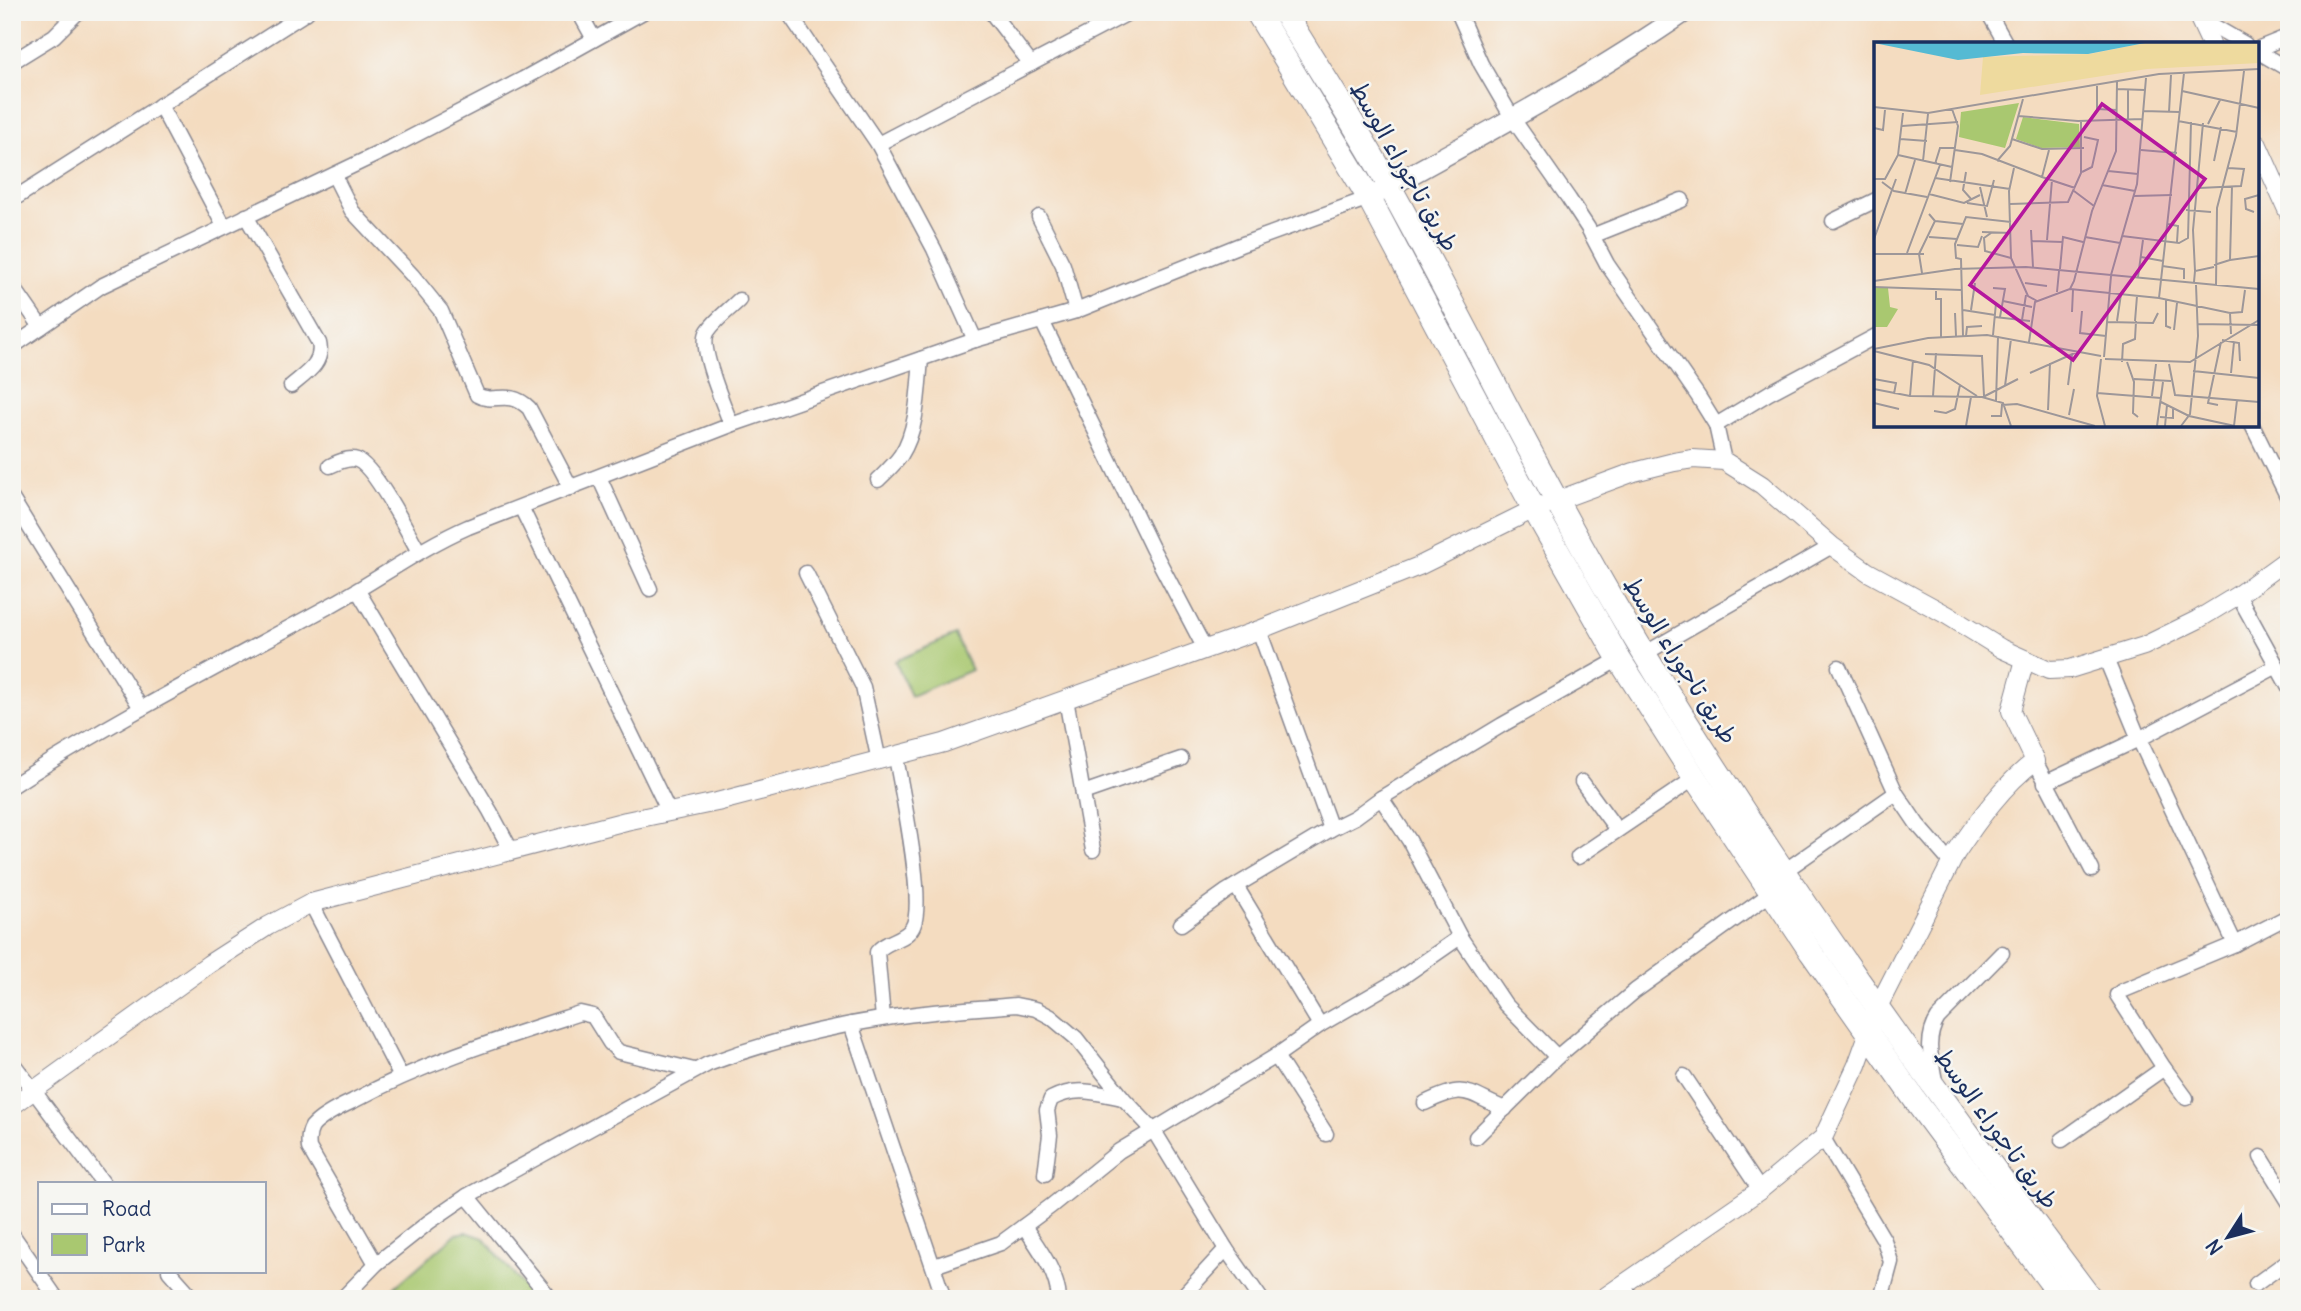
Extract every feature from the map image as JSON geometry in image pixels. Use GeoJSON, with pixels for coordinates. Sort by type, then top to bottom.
{"type":"FeatureCollection","features":[{"type":"Feature","properties":{"kind":"main road"},"geometry":{"type":"LineString","coordinates":[[1257,12],[1369,198],[1545,505],[1619,659],[1770,894],[1920,1107],[2063,1299]]}},
{"type":"Feature","properties":{"kind":"main road","name":"طريق تاجوراء الوسط"},"geometry":{"type":"LineString","coordinates":[[1284,12],[1390,186],[1545,505],[1783,872],[1937,1093],[2091,1299]]}},
{"type":"Feature","properties":{"kind":"main road"},"geometry":{"type":"LineString","coordinates":[[1369,198],[1599,69],[1685,12]]}},
{"type":"Feature","properties":{"kind":"street"},"geometry":{"type":"LineString","coordinates":[[12,62],[54,36],[78,12]]}},
{"type":"Feature","properties":{"kind":"street"},"geometry":{"type":"LineString","coordinates":[[12,200],[307,12]]}},
{"type":"Feature","properties":{"kind":"street"},"geometry":{"type":"LineString","coordinates":[[579,12],[594,39]]}},
{"type":"Feature","properties":{"kind":"street"},"geometry":{"type":"LineString","coordinates":[[12,346],[101,286],[446,120],[643,12]]}},
{"type":"Feature","properties":{"kind":"street"},"geometry":{"type":"LineString","coordinates":[[788,12],[878,144],[934,249],[975,341]]}},
{"type":"Feature","properties":{"kind":"street"},"geometry":{"type":"LineString","coordinates":[[990,12],[1031,64]]}},
{"type":"Feature","properties":{"kind":"street"},"geometry":{"type":"LineString","coordinates":[[878,144],[1130,12]]}},
{"type":"Feature","properties":{"kind":"street"},"geometry":{"type":"LineString","coordinates":[[1458,12],[1481,64],[1513,119],[1716,425],[1724,461]]}},
{"type":"Feature","properties":{"kind":"street"},"geometry":{"type":"LineString","coordinates":[[1988,12],[2005,42]]}},
{"type":"Feature","properties":{"kind":"street"},"geometry":{"type":"LineString","coordinates":[[2197,14],[2210,42]]}},
{"type":"Feature","properties":{"kind":"street"},"geometry":{"type":"LineString","coordinates":[[2197,14],[2242,42]]}},
{"type":"Feature","properties":{"kind":"street"},"geometry":{"type":"LineString","coordinates":[[2259,49],[2289,36]]}},
{"type":"Feature","properties":{"kind":"street"},"geometry":{"type":"LineString","coordinates":[[2259,51],[2289,70]]}},
{"type":"Feature","properties":{"kind":"street"},"geometry":{"type":"LineString","coordinates":[[160,106],[224,226]]}},
{"type":"Feature","properties":{"kind":"street"},"geometry":{"type":"LineString","coordinates":[[2259,151],[2289,214]]}},
{"type":"Feature","properties":{"kind":"street"},"geometry":{"type":"LineString","coordinates":[[334,175],[352,211],[423,287],[441,311],[477,395],[482,398],[513,397],[521,400],[529,408],[571,488]]}},
{"type":"Feature","properties":{"kind":"street"},"geometry":{"type":"LineString","coordinates":[[12,786],[141,708],[468,527],[731,425],[920,359],[1076,311],[1240,245],[1369,198]]}},
{"type":"Feature","properties":{"kind":"street"},"geometry":{"type":"LineString","coordinates":[[1592,236],[1682,200]]}},
{"type":"Feature","properties":{"kind":"street"},"geometry":{"type":"LineString","coordinates":[[1833,221],[1874,201]]}},
{"type":"Feature","properties":{"kind":"street"},"geometry":{"type":"LineString","coordinates":[[246,216],[320,342],[320,358],[291,386]]}},
{"type":"Feature","properties":{"kind":"street"},"geometry":{"type":"LineString","coordinates":[[1039,217],[1063,265],[1076,311]]}},
{"type":"Feature","properties":{"kind":"street"},"geometry":{"type":"LineString","coordinates":[[12,285],[41,327]]}},
{"type":"Feature","properties":{"kind":"street"},"geometry":{"type":"LineString","coordinates":[[731,425],[707,358],[704,340],[707,332],[739,300]]}},
{"type":"Feature","properties":{"kind":"street"},"geometry":{"type":"LineString","coordinates":[[1042,321],[1152,548],[1205,649]]}},
{"type":"Feature","properties":{"kind":"street"},"geometry":{"type":"LineString","coordinates":[[1716,425],[1874,336]]}},
{"type":"Feature","properties":{"kind":"street"},"geometry":{"type":"LineString","coordinates":[[878,480],[896,462],[906,445],[917,395],[920,359]]}},
{"type":"Feature","properties":{"kind":"street"},"geometry":{"type":"LineString","coordinates":[[2253,427],[2289,500]]}},
{"type":"Feature","properties":{"kind":"street"},"geometry":{"type":"LineString","coordinates":[[330,466],[349,459],[361,462],[386,496],[419,552]]}},
{"type":"Feature","properties":{"kind":"street"},"geometry":{"type":"LineString","coordinates":[[12,1106],[209,964],[268,926],[311,903],[626,821],[944,743],[1259,630],[1419,566],[1545,505],[1654,466],[1693,459],[1724,461],[1762,485],[1832,546],[1868,572],[2025,660],[2049,670],[2070,669],[2144,646],[2197,620],[2238,595],[2289,558]]}},
{"type":"Feature","properties":{"kind":"street"},"geometry":{"type":"LineString","coordinates":[[599,477],[650,589]]}},
{"type":"Feature","properties":{"kind":"street"},"geometry":{"type":"LineString","coordinates":[[12,499],[141,708]]}},
{"type":"Feature","properties":{"kind":"street"},"geometry":{"type":"LineString","coordinates":[[521,507],[669,812]]}},
{"type":"Feature","properties":{"kind":"street"},"geometry":{"type":"LineString","coordinates":[[1644,654],[1832,546]]}},
{"type":"Feature","properties":{"kind":"street"},"geometry":{"type":"LineString","coordinates":[[806,573],[863,688],[887,759],[917,888],[916,922],[907,934],[877,952],[883,1018]]}},
{"type":"Feature","properties":{"kind":"street"},"geometry":{"type":"LineString","coordinates":[[358,590],[512,852]]}},
{"type":"Feature","properties":{"kind":"street"},"geometry":{"type":"LineString","coordinates":[[2238,595],[2289,688]]}},
{"type":"Feature","properties":{"kind":"street"},"geometry":{"type":"LineString","coordinates":[[1259,630],[1331,829]]}},
{"type":"Feature","properties":{"kind":"street"},"geometry":{"type":"LineString","coordinates":[[1181,924],[1236,886],[1355,817],[1381,797],[1619,659]]}},
{"type":"Feature","properties":{"kind":"street"},"geometry":{"type":"LineString","coordinates":[[2106,659],[2139,739],[2235,944]]}},
{"type":"Feature","properties":{"kind":"street"},"geometry":{"type":"LineString","coordinates":[[2025,660],[2011,711],[2045,783],[2092,870]]}},
{"type":"Feature","properties":{"kind":"street"},"geometry":{"type":"LineString","coordinates":[[2045,783],[2139,739],[2277,666]]}},
{"type":"Feature","properties":{"kind":"street"},"geometry":{"type":"LineString","coordinates":[[1839,667],[1896,793],[1917,824],[1951,863]]}},
{"type":"Feature","properties":{"kind":"street"},"geometry":{"type":"LineString","coordinates":[[1066,699],[1093,850]]}},
{"type":"Feature","properties":{"kind":"street"},"geometry":{"type":"LineString","coordinates":[[1083,793],[1181,759]]}},
{"type":"Feature","properties":{"kind":"street"},"geometry":{"type":"LineString","coordinates":[[1602,1299],[1627,1292],[1823,1138],[1857,1066],[1878,1007],[1951,863],[1971,831],[2019,774],[2035,761]]}},
{"type":"Feature","properties":{"kind":"street"},"geometry":{"type":"LineString","coordinates":[[1578,857],[1695,778]]}},
{"type":"Feature","properties":{"kind":"street"},"geometry":{"type":"LineString","coordinates":[[1582,782],[1617,831]]}},
{"type":"Feature","properties":{"kind":"street"},"geometry":{"type":"LineString","coordinates":[[1783,872],[1896,793]]}},
{"type":"Feature","properties":{"kind":"street"},"geometry":{"type":"LineString","coordinates":[[1381,797],[1409,840],[1460,937],[1506,1004],[1557,1057]]}},
{"type":"Feature","properties":{"kind":"street"},"geometry":{"type":"LineString","coordinates":[[1236,886],[1320,1025]]}},
{"type":"Feature","properties":{"kind":"street"},"geometry":{"type":"LineString","coordinates":[[1476,1137],[1557,1057],[1635,991],[1770,894]]}},
{"type":"Feature","properties":{"kind":"street"},"geometry":{"type":"LineString","coordinates":[[311,903],[401,1077]]}},
{"type":"Feature","properties":{"kind":"street"},"geometry":{"type":"LineString","coordinates":[[2186,1098],[2117,995],[2235,944],[2289,916]]}},
{"type":"Feature","properties":{"kind":"street"},"geometry":{"type":"LineString","coordinates":[[934,1266],[1001,1243],[1119,1151],[1276,1056],[1320,1025],[1401,978],[1460,937]]}},
{"type":"Feature","properties":{"kind":"street"},"geometry":{"type":"LineString","coordinates":[[1937,1093],[1929,1041],[1932,1027],[2002,953]]}},
{"type":"Feature","properties":{"kind":"street"},"geometry":{"type":"LineString","coordinates":[[342,1299],[376,1264],[467,1196],[694,1070],[750,1048],[851,1024],[883,1018],[1016,1005],[1036,1009],[1051,1017],[1076,1038],[1123,1098],[1154,1131],[1226,1250],[1261,1299]]}},
{"type":"Feature","properties":{"kind":"street"},"geometry":{"type":"LineString","coordinates":[[376,1264],[312,1156],[308,1141],[317,1122],[342,1106],[401,1077],[520,1033],[585,1013],[593,1016],[619,1052],[694,1070]]}},
{"type":"Feature","properties":{"kind":"street"},"geometry":{"type":"LineString","coordinates":[[851,1024],[944,1299]]}},
{"type":"Feature","properties":{"kind":"street"},"geometry":{"type":"LineString","coordinates":[[1276,1056],[1326,1134]]}},
{"type":"Feature","properties":{"kind":"street"},"geometry":{"type":"LineString","coordinates":[[12,1062],[102,1182]]}},
{"type":"Feature","properties":{"kind":"street"},"geometry":{"type":"LineString","coordinates":[[2062,1140],[2164,1068]]}},
{"type":"Feature","properties":{"kind":"street"},"geometry":{"type":"LineString","coordinates":[[1684,1076],[1760,1190]]}},
{"type":"Feature","properties":{"kind":"street"},"geometry":{"type":"LineString","coordinates":[[1045,1174],[1050,1135],[1047,1110],[1051,1099],[1068,1091],[1079,1090],[1123,1098]]}},
{"type":"Feature","properties":{"kind":"street"},"geometry":{"type":"LineString","coordinates":[[1425,1103],[1447,1092],[1471,1091],[1482,1100],[1505,1109]]}},
{"type":"Feature","properties":{"kind":"street"},"geometry":{"type":"LineString","coordinates":[[1823,1138],[1884,1240],[1891,1262],[1881,1299]]}},
{"type":"Feature","properties":{"kind":"street"},"geometry":{"type":"LineString","coordinates":[[2261,1157],[2289,1202]]}},
{"type":"Feature","properties":{"kind":"street"},"geometry":{"type":"LineString","coordinates":[[467,1196],[551,1299]]}},
{"type":"Feature","properties":{"kind":"street"},"geometry":{"type":"LineString","coordinates":[[1024,1226],[1048,1263],[1057,1283],[1059,1299]]}},
{"type":"Feature","properties":{"kind":"street"},"geometry":{"type":"LineString","coordinates":[[12,1234],[38,1272]]}},
{"type":"Feature","properties":{"kind":"street"},"geometry":{"type":"LineString","coordinates":[[1180,1299],[1226,1250]]}},
{"type":"Feature","properties":{"kind":"street"},"geometry":{"type":"LineString","coordinates":[[2256,1284],[2289,1260]]}},
{"type":"Feature","properties":{"kind":"street"},"geometry":{"type":"LineString","coordinates":[[38,1272],[57,1299]]}},
{"type":"Feature","properties":{"kind":"street"},"geometry":{"type":"LineString","coordinates":[[170,1272],[194,1299]]}},
{"type":"Feature","properties":{"kind":"green space"},"geometry":{"type":"Polygon","coordinates":[[[955,635],[971,670],[911,696],[895,661],[955,635]]]}},
{"type":"Feature","properties":{"kind":"green space"},"geometry":{"type":"Polygon","coordinates":[[[466,1232],[484,1238],[534,1299],[381,1299],[456,1234],[466,1232]]]}}]}
